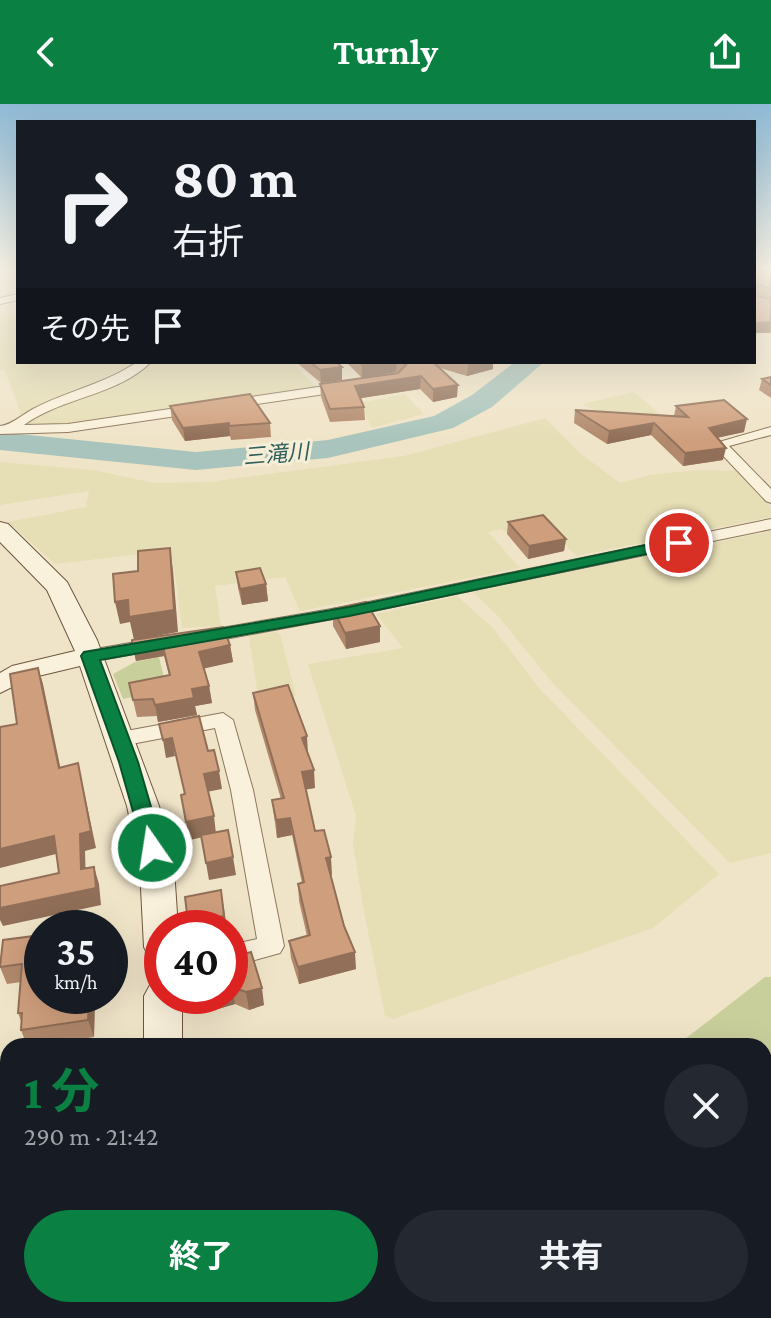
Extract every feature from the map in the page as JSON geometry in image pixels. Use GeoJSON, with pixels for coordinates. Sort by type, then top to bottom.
{"type":"FeatureCollection","features":[{"type":"Feature","properties":{"kind":"street"},"geometry":{"type":"LineString","coordinates":[[4,430],[34,412],[109,382],[141,364]]}},
{"type":"Feature","properties":{"kind":"street"},"geometry":{"type":"LineString","coordinates":[[4,430],[82,426],[358,385],[343,370]]}},
{"type":"Feature","properties":{"kind":"street"},"geometry":{"type":"LineString","coordinates":[[771,431],[719,444],[771,498]]}},
{"type":"Feature","properties":{"kind":"street"},"geometry":{"type":"LineString","coordinates":[[0,684],[21,672],[90,656],[349,611],[771,524]]}},
{"type":"Feature","properties":{"kind":"street"},"geometry":{"type":"LineString","coordinates":[[0,529],[58,587],[90,656],[143,806],[157,869],[160,910]]}},
{"type":"Feature","properties":{"kind":"street"},"geometry":{"type":"LineString","coordinates":[[121,739],[223,720],[242,790],[271,946],[248,952]]}},
{"type":"Feature","properties":{"kind":"street"},"geometry":{"type":"LineString","coordinates":[[163,1014],[163,1038]]}},
{"type":"Feature","properties":{"kind":"shaded area"},"geometry":{"type":"Polygon","coordinates":[[[0,327],[16,327],[16,364],[135,364],[21,415],[5,370],[0,370],[0,327]]]}},
{"type":"Feature","properties":{"kind":"shaded area"},"geometry":{"type":"Polygon","coordinates":[[[147,364],[294,364],[316,387],[56,426],[23,425],[39,414],[108,386],[147,364]]]}},
{"type":"Feature","properties":{"kind":"shaded area"},"geometry":{"type":"Polygon","coordinates":[[[634,392],[666,419],[668,426],[601,414],[582,404],[634,392]]]}},
{"type":"Feature","properties":{"kind":"shaded area"},"geometry":{"type":"Polygon","coordinates":[[[405,394],[424,414],[372,428],[359,403],[405,394]]]}},
{"type":"Feature","properties":{"kind":"shaded area"},"geometry":{"type":"Polygon","coordinates":[[[545,418],[581,454],[620,483],[650,475],[695,470],[741,471],[763,493],[771,509],[771,517],[576,556],[546,524],[505,532],[502,529],[488,532],[520,568],[300,611],[285,577],[215,586],[221,626],[182,628],[174,567],[166,551],[55,564],[8,522],[86,507],[89,491],[0,505],[0,462],[93,470],[154,483],[209,482],[404,456],[545,418]]]}},
{"type":"Feature","properties":{"kind":"shaded area"},"geometry":{"type":"Polygon","coordinates":[[[771,531],[771,853],[730,863],[551,681],[498,616],[473,592],[771,531]]]}},
{"type":"Feature","properties":{"kind":"shaded area"},"geometry":{"type":"Polygon","coordinates":[[[457,596],[493,628],[539,688],[719,874],[653,928],[393,1019],[385,1016],[364,912],[353,844],[356,816],[308,664],[403,648],[376,614],[457,596]]]}},
{"type":"Feature","properties":{"kind":"shaded area"},"geometry":{"type":"Polygon","coordinates":[[[280,634],[296,696],[259,703],[249,636],[280,634]]]}},
{"type":"Feature","properties":{"kind":"green space"},"geometry":{"type":"Polygon","coordinates":[[[159,657],[167,690],[123,699],[113,674],[135,662],[159,657]]]}},
{"type":"Feature","properties":{"kind":"green space"},"geometry":{"type":"Polygon","coordinates":[[[765,977],[771,977],[771,1038],[686,1038],[765,977]]]}},
{"type":"Feature","properties":{"kind":"building"},"geometry":{"type":"Polygon","coordinates":[[[312,364],[338,364],[342,367],[320,370],[312,364]]]}},
{"type":"Feature","properties":{"kind":"building"},"geometry":{"type":"Polygon","coordinates":[[[435,364],[458,385],[433,389],[421,376],[355,386],[364,407],[330,409],[320,384],[398,373],[406,365],[435,364]]]}},
{"type":"Feature","properties":{"kind":"building"},"geometry":{"type":"Polygon","coordinates":[[[250,394],[270,423],[183,428],[170,406],[250,394]]]}},
{"type":"Feature","properties":{"kind":"building"},"geometry":{"type":"Polygon","coordinates":[[[724,400],[747,419],[709,428],[726,448],[685,453],[654,423],[609,431],[575,410],[688,417],[676,406],[724,400]]]}},
{"type":"Feature","properties":{"kind":"building"},"geometry":{"type":"Polygon","coordinates":[[[543,515],[566,539],[529,546],[508,522],[543,515]]]}},
{"type":"Feature","properties":{"kind":"building"},"geometry":{"type":"Polygon","coordinates":[[[170,548],[174,610],[129,617],[128,600],[115,602],[113,574],[138,571],[138,551],[170,548]]]}},
{"type":"Feature","properties":{"kind":"building"},"geometry":{"type":"Polygon","coordinates":[[[260,568],[266,584],[240,589],[236,572],[260,568]]]}},
{"type":"Feature","properties":{"kind":"building"},"geometry":{"type":"Polygon","coordinates":[[[366,602],[380,626],[345,633],[333,609],[366,602]]]}},
{"type":"Feature","properties":{"kind":"building"},"geometry":{"type":"Polygon","coordinates":[[[223,627],[230,645],[199,652],[209,686],[192,689],[194,698],[155,705],[153,699],[133,700],[129,683],[170,675],[161,639],[132,644],[132,640],[223,627]]]}},
{"type":"Feature","properties":{"kind":"building"},"geometry":{"type":"Polygon","coordinates":[[[38,668],[59,768],[78,763],[91,831],[80,834],[81,869],[94,867],[96,888],[0,908],[0,886],[59,873],[54,836],[0,849],[0,727],[17,724],[10,674],[38,668]]]}},
{"type":"Feature","properties":{"kind":"building"},"geometry":{"type":"Polygon","coordinates":[[[288,685],[307,736],[302,738],[314,770],[302,772],[315,831],[324,830],[331,857],[326,858],[344,926],[355,952],[298,967],[289,941],[310,935],[298,884],[304,882],[290,818],[276,820],[272,800],[284,798],[253,693],[288,685]]]}},
{"type":"Feature","properties":{"kind":"building"},"geometry":{"type":"Polygon","coordinates":[[[199,716],[208,751],[214,750],[219,771],[204,774],[214,816],[186,822],[181,795],[185,794],[172,738],[163,740],[159,724],[199,716]]]}},
{"type":"Feature","properties":{"kind":"building"},"geometry":{"type":"Polygon","coordinates":[[[228,830],[233,857],[206,863],[201,835],[228,830]]]}},
{"type":"Feature","properties":{"kind":"building"},"geometry":{"type":"Polygon","coordinates":[[[221,890],[223,910],[187,910],[185,897],[221,890]]]}},
{"type":"Feature","properties":{"kind":"building"},"geometry":{"type":"Polygon","coordinates":[[[24,937],[24,1014],[88,1014],[88,1020],[21,1030],[22,1013],[18,1013],[22,964],[0,967],[3,940],[24,937]]]}},
{"type":"Feature","properties":{"kind":"building"},"geometry":{"type":"Polygon","coordinates":[[[251,952],[262,988],[248,992],[248,953],[251,952]]]}},
{"type":"Feature","properties":{"kind":"waterway","name":"三滝川"},"geometry":{"type":"LineString","coordinates":[[0,441],[196,461],[328,449],[443,422],[482,401],[528,364]]}},
{"type":"Feature","properties":{"kind":"route"},"geometry":{"type":"LineString","coordinates":[[152,848],[129,762],[90,656],[349,611],[679,543]]}}]}
